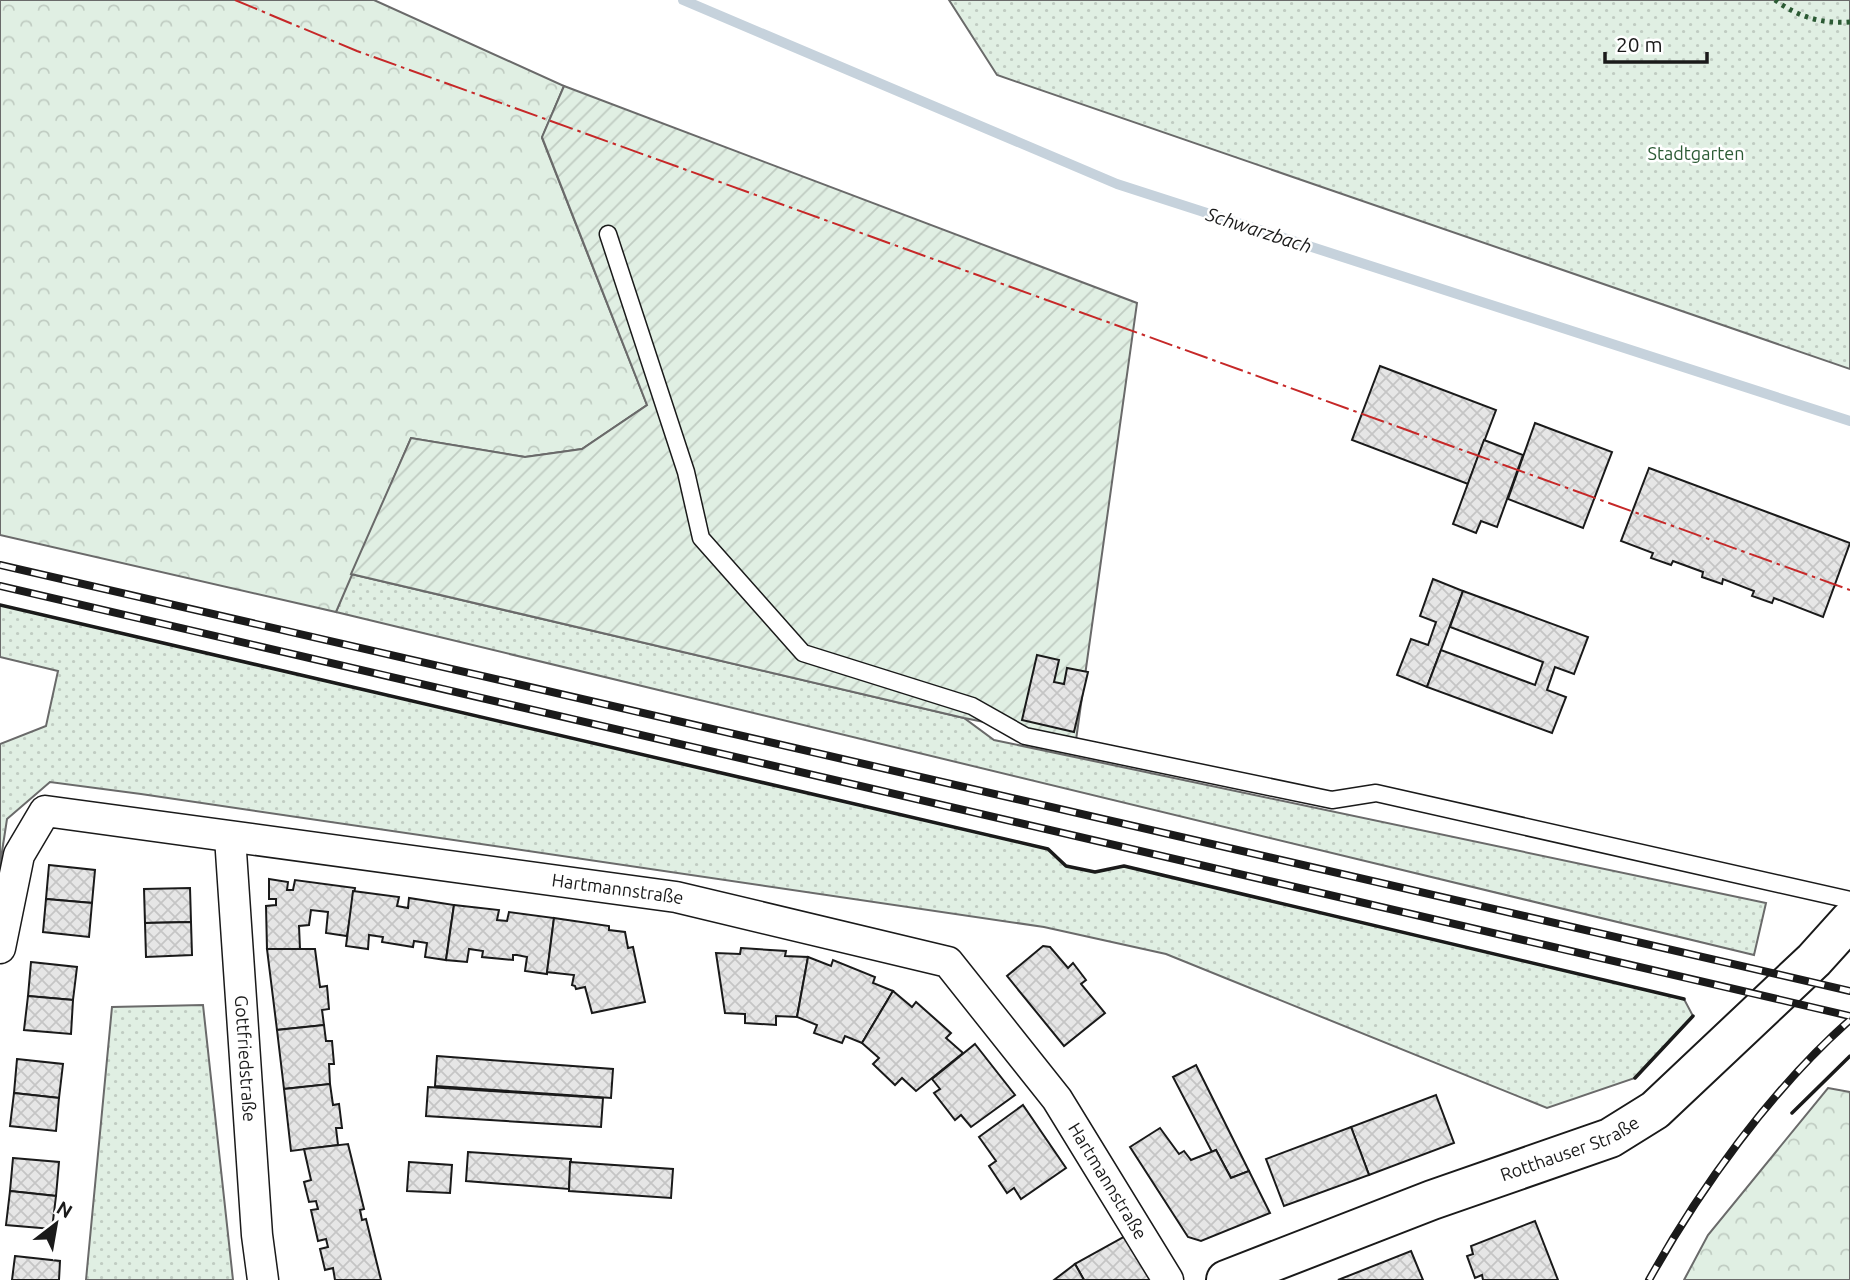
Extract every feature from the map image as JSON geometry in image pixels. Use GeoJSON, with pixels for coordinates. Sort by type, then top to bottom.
{"type":"FeatureCollection","features":[{"type":"Feature","properties":{"kind":"main road","name":"Rotthauser Straße"},"geometry":{"type":"LineString","coordinates":[[1226,1280],[1432,1200],[1610,1138],[1656,1110],[1815,960],[1850,920]]}},
{"type":"Feature","properties":{"kind":"street","name":"Hartmannstraße"},"geometry":{"type":"LineString","coordinates":[[0,948],[19,855],[45,811],[676,897],[948,962],[1057,1099],[1168,1280]]}},
{"type":"Feature","properties":{"kind":"street","name":"Gottfriedstraße"},"geometry":{"type":"LineString","coordinates":[[230,837],[257,1235],[263,1280]]}},
{"type":"Feature","properties":{"kind":"lane"},"geometry":{"type":"LineString","coordinates":[[608,234],[686,472],[701,538],[803,653],[972,706],[1025,736],[1332,800],[1376,793],[1850,900]]}},
{"type":"Feature","properties":{"kind":"green space"},"geometry":{"type":"Polygon","coordinates":[[[0,0],[374,0],[564,86],[542,138],[647,405],[582,449],[525,457],[411,438],[336,612],[0,535],[0,0]]]}},
{"type":"Feature","properties":{"kind":"green space","name":"Stadtgarten"},"geometry":{"type":"Polygon","coordinates":[[[949,0],[1850,0],[1850,369],[997,75],[949,0]]]}},
{"type":"Feature","properties":{"kind":"green space"},"geometry":{"type":"Polygon","coordinates":[[[564,86],[1137,303],[1076,740],[964,718],[351,574],[411,438],[525,457],[582,449],[647,405],[542,137],[564,86]]]}},
{"type":"Feature","properties":{"kind":"green space"},"geometry":{"type":"Polygon","coordinates":[[[351,574],[964,718],[994,740],[1766,903],[1754,955],[336,612],[351,574]]]}},
{"type":"Feature","properties":{"kind":"green space"},"geometry":{"type":"Polygon","coordinates":[[[0,605],[1048,849],[1066,866],[1095,872],[1124,866],[1684,999],[1693,1016],[1635,1078],[1547,1108],[1166,954],[1044,927],[50,782],[7,819],[0,865],[0,744],[46,726],[58,671],[0,657],[0,605]]]}},
{"type":"Feature","properties":{"kind":"green space"},"geometry":{"type":"Polygon","coordinates":[[[203,1005],[233,1280],[86,1280],[112,1007],[203,1005]]]}},
{"type":"Feature","properties":{"kind":"green space"},"geometry":{"type":"Polygon","coordinates":[[[1828,1088],[1850,1092],[1850,1280],[1684,1280],[1708,1235],[1828,1088]]]}},
{"type":"Feature","properties":{"kind":"building"},"geometry":{"type":"Polygon","coordinates":[[[1380,366],[1496,410],[1468,484],[1352,440],[1380,366]]]}},
{"type":"Feature","properties":{"kind":"building"},"geometry":{"type":"Polygon","coordinates":[[[1535,423],[1612,452],[1583,528],[1508,499],[1535,423]]]}},
{"type":"Feature","properties":{"kind":"building"},"geometry":{"type":"Polygon","coordinates":[[[1484,440],[1523,455],[1497,527],[1481,521],[1476,533],[1453,524],[1484,440]]]}},
{"type":"Feature","properties":{"kind":"building"},"geometry":{"type":"Polygon","coordinates":[[[1649,468],[1850,543],[1823,617],[1774,598],[1772,603],[1752,596],[1754,591],[1723,579],[1722,584],[1702,577],[1703,572],[1673,561],[1671,565],[1651,558],[1653,553],[1621,541],[1649,468]]]}},
{"type":"Feature","properties":{"kind":"building"},"geometry":{"type":"Polygon","coordinates":[[[1433,579],[1463,591],[1427,687],[1397,675],[1411,639],[1428,645],[1436,622],[1420,616],[1433,579]]]}},
{"type":"Feature","properties":{"kind":"building"},"geometry":{"type":"Polygon","coordinates":[[[1463,591],[1588,637],[1574,674],[1555,667],[1547,690],[1566,697],[1552,733],[1427,687],[1441,650],[1535,685],[1543,662],[1450,627],[1463,591]]]}},
{"type":"Feature","properties":{"kind":"building"},"geometry":{"type":"Polygon","coordinates":[[[1037,655],[1059,660],[1054,682],[1064,684],[1067,668],[1088,672],[1074,732],[1022,720],[1037,655]]]}},
{"type":"Feature","properties":{"kind":"building"},"geometry":{"type":"Polygon","coordinates":[[[49,865],[95,870],[92,903],[46,899],[49,865]]]}},
{"type":"Feature","properties":{"kind":"building"},"geometry":{"type":"Polygon","coordinates":[[[269,879],[288,882],[287,890],[293,890],[295,880],[355,888],[347,936],[326,933],[328,912],[311,910],[309,925],[299,926],[300,949],[267,949],[266,906],[276,905],[276,899],[269,899],[269,879]]]}},
{"type":"Feature","properties":{"kind":"building"},"geometry":{"type":"Polygon","coordinates":[[[190,888],[191,922],[145,923],[144,889],[190,888]]]}},
{"type":"Feature","properties":{"kind":"building"},"geometry":{"type":"Polygon","coordinates":[[[353,891],[399,897],[397,906],[408,908],[409,898],[454,905],[446,960],[425,957],[427,943],[414,941],[413,947],[382,942],[383,937],[369,935],[368,949],[346,946],[353,891]]]}},
{"type":"Feature","properties":{"kind":"building"},"geometry":{"type":"Polygon","coordinates":[[[46,899],[92,903],[89,937],[43,932],[46,899]]]}},
{"type":"Feature","properties":{"kind":"building"},"geometry":{"type":"Polygon","coordinates":[[[454,905],[499,910],[497,920],[507,921],[509,912],[554,918],[547,974],[525,971],[527,957],[517,955],[513,955],[513,960],[482,957],[483,951],[469,949],[467,962],[446,960],[454,905]]]}},
{"type":"Feature","properties":{"kind":"building"},"geometry":{"type":"Polygon","coordinates":[[[554,918],[609,926],[609,930],[625,932],[628,948],[633,947],[645,1002],[592,1013],[585,987],[576,989],[572,985],[574,975],[547,972],[554,918]]]}},
{"type":"Feature","properties":{"kind":"building"},"geometry":{"type":"Polygon","coordinates":[[[191,922],[192,955],[146,957],[145,923],[191,922]]]}},
{"type":"Feature","properties":{"kind":"building"},"geometry":{"type":"Polygon","coordinates":[[[1043,946],[1050,947],[1068,968],[1073,963],[1086,980],[1081,984],[1105,1013],[1064,1046],[1007,976],[1043,946]]]}},
{"type":"Feature","properties":{"kind":"building"},"geometry":{"type":"Polygon","coordinates":[[[741,948],[786,951],[785,956],[808,957],[797,1017],[776,1016],[776,1025],[745,1023],[745,1014],[725,1013],[716,953],[740,954],[741,948]]]}},
{"type":"Feature","properties":{"kind":"building"},"geometry":{"type":"Polygon","coordinates":[[[267,949],[315,949],[320,987],[327,986],[329,1009],[322,1010],[324,1025],[277,1030],[267,949]]]}},
{"type":"Feature","properties":{"kind":"building"},"geometry":{"type":"Polygon","coordinates":[[[808,957],[831,966],[833,960],[875,977],[873,983],[893,991],[862,1043],[845,1036],[842,1043],[814,1033],[817,1025],[797,1017],[808,957]]]}},
{"type":"Feature","properties":{"kind":"building"},"geometry":{"type":"Polygon","coordinates":[[[31,962],[77,967],[73,1000],[28,996],[31,962]]]}},
{"type":"Feature","properties":{"kind":"building"},"geometry":{"type":"Polygon","coordinates":[[[893,991],[912,1007],[916,1002],[951,1033],[946,1038],[963,1053],[916,1091],[902,1078],[895,1085],[873,1064],[879,1058],[862,1043],[893,991]]]}},
{"type":"Feature","properties":{"kind":"building"},"geometry":{"type":"Polygon","coordinates":[[[28,996],[73,1000],[71,1034],[24,1030],[28,996]]]}},
{"type":"Feature","properties":{"kind":"building"},"geometry":{"type":"Polygon","coordinates":[[[324,1025],[326,1041],[332,1041],[334,1064],[329,1064],[330,1084],[284,1089],[277,1030],[324,1025]]]}},
{"type":"Feature","properties":{"kind":"building"},"geometry":{"type":"Polygon","coordinates":[[[975,1044],[1015,1095],[971,1127],[961,1115],[955,1120],[934,1093],[940,1089],[932,1079],[975,1044]]]}},
{"type":"Feature","properties":{"kind":"building"},"geometry":{"type":"Polygon","coordinates":[[[437,1056],[613,1069],[611,1098],[435,1086],[437,1056]]]}},
{"type":"Feature","properties":{"kind":"building"},"geometry":{"type":"Polygon","coordinates":[[[17,1059],[63,1064],[59,1098],[14,1093],[17,1059]]]}},
{"type":"Feature","properties":{"kind":"building"},"geometry":{"type":"Polygon","coordinates":[[[1196,1065],[1249,1171],[1231,1178],[1216,1150],[1212,1152],[1173,1077],[1196,1065]]]}},
{"type":"Feature","properties":{"kind":"building"},"geometry":{"type":"Polygon","coordinates":[[[330,1084],[333,1105],[339,1104],[342,1128],[336,1128],[338,1145],[291,1151],[284,1089],[330,1084]]]}},
{"type":"Feature","properties":{"kind":"building"},"geometry":{"type":"Polygon","coordinates":[[[428,1087],[603,1098],[601,1127],[426,1116],[428,1087]]]}},
{"type":"Feature","properties":{"kind":"building"},"geometry":{"type":"Polygon","coordinates":[[[14,1093],[59,1098],[56,1131],[10,1126],[14,1093]]]}},
{"type":"Feature","properties":{"kind":"building"},"geometry":{"type":"Polygon","coordinates":[[[1436,1095],[1454,1143],[1369,1175],[1351,1127],[1436,1095]]]}},
{"type":"Feature","properties":{"kind":"building"},"geometry":{"type":"Polygon","coordinates":[[[1023,1105],[1066,1168],[1021,1199],[1014,1188],[1007,1193],[989,1166],[996,1161],[979,1137],[1023,1105]]]}},
{"type":"Feature","properties":{"kind":"building"},"geometry":{"type":"Polygon","coordinates":[[[1351,1127],[1369,1175],[1284,1206],[1266,1159],[1351,1127]]]}},
{"type":"Feature","properties":{"kind":"building"},"geometry":{"type":"Polygon","coordinates":[[[1160,1128],[1179,1154],[1184,1151],[1191,1160],[1216,1150],[1231,1178],[1249,1171],[1270,1213],[1201,1241],[1188,1237],[1130,1147],[1160,1128]]]}},
{"type":"Feature","properties":{"kind":"building"},"geometry":{"type":"Polygon","coordinates":[[[348,1144],[364,1209],[360,1210],[362,1220],[366,1219],[381,1280],[335,1280],[333,1268],[325,1270],[320,1249],[328,1247],[326,1239],[318,1241],[311,1210],[318,1209],[316,1201],[309,1202],[304,1182],[311,1180],[304,1149],[348,1144]]]}},
{"type":"Feature","properties":{"kind":"building"},"geometry":{"type":"Polygon","coordinates":[[[468,1152],[571,1159],[569,1189],[466,1181],[468,1152]]]}},
{"type":"Feature","properties":{"kind":"building"},"geometry":{"type":"Polygon","coordinates":[[[13,1158],[59,1162],[56,1196],[10,1191],[13,1158]]]}},
{"type":"Feature","properties":{"kind":"building"},"geometry":{"type":"Polygon","coordinates":[[[409,1162],[452,1165],[450,1193],[407,1191],[409,1162]]]}},
{"type":"Feature","properties":{"kind":"building"},"geometry":{"type":"Polygon","coordinates":[[[570,1162],[673,1169],[671,1198],[569,1191],[570,1162]]]}},
{"type":"Feature","properties":{"kind":"building"},"geometry":{"type":"Polygon","coordinates":[[[10,1191],[56,1196],[52,1229],[6,1225],[10,1191]]]}},
{"type":"Feature","properties":{"kind":"building"},"geometry":{"type":"Polygon","coordinates":[[[1535,1221],[1558,1280],[1483,1280],[1482,1275],[1475,1278],[1467,1256],[1473,1254],[1471,1246],[1535,1221]]]}},
{"type":"Feature","properties":{"kind":"building"},"geometry":{"type":"Polygon","coordinates":[[[1131,1233],[1152,1280],[1084,1280],[1075,1264],[1131,1233]]]}},
{"type":"Feature","properties":{"kind":"building"},"geometry":{"type":"Polygon","coordinates":[[[1411,1251],[1423,1280],[1338,1280],[1411,1251]]]}},
{"type":"Feature","properties":{"kind":"building"},"geometry":{"type":"Polygon","coordinates":[[[15,1256],[60,1261],[59,1280],[12,1280],[15,1256]]]}},
{"type":"Feature","properties":{"kind":"building"},"geometry":{"type":"Polygon","coordinates":[[[1075,1264],[1084,1280],[1054,1280],[1075,1264]]]}},
{"type":"Feature","properties":{"kind":"waterway","name":"Schwarzbach"},"geometry":{"type":"LineString","coordinates":[[683,0],[1117,184],[1850,421]]}},
{"type":"Feature","properties":{"kind":"railway"},"geometry":{"type":"LineString","coordinates":[[0,565],[1850,991]]}},
{"type":"Feature","properties":{"kind":"railway"},"geometry":{"type":"LineString","coordinates":[[0,586],[1850,1016]]}},
{"type":"Feature","properties":{"kind":"railway"},"geometry":{"type":"LineString","coordinates":[[1649,1280],[1691,1210],[1739,1142],[1792,1077],[1850,1020]]}},
{"type":"Feature","properties":{"kind":"hedge"},"geometry":{"type":"LineString","coordinates":[[1775,0],[1792,11],[1811,18],[1850,22]]}},
{"type":"Feature","properties":{"kind":"wall"},"geometry":{"type":"LineString","coordinates":[[0,605],[1048,849],[1066,866],[1095,872],[1124,866],[1684,999]]}},
{"type":"Feature","properties":{"kind":"wall"},"geometry":{"type":"LineString","coordinates":[[1635,1078],[1693,1016]]}},
{"type":"Feature","properties":{"kind":"wall"},"geometry":{"type":"LineString","coordinates":[[1792,1113],[1850,1056]]}},
{"type":"Feature","properties":{"kind":"power"},"geometry":{"type":"LineString","coordinates":[[235,0],[357,51],[1850,590]]}}]}
